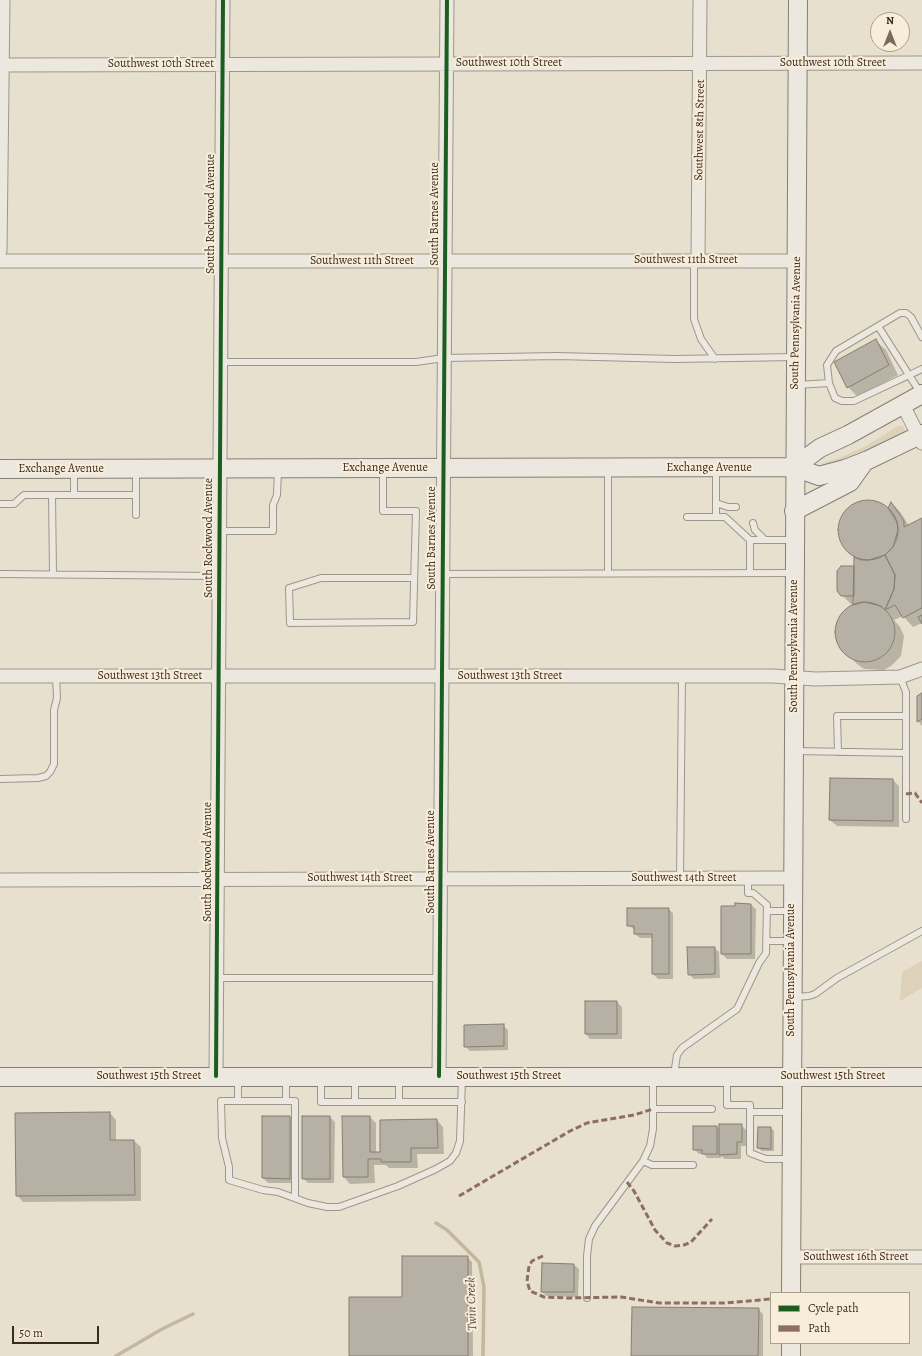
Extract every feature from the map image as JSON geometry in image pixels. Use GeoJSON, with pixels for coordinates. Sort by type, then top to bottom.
{"type":"FeatureCollection","features":[{"type":"Feature","properties":{"kind":"main road","name":"South Pennsylvania Avenue"},"geometry":{"type":"LineString","coordinates":[[791,1292],[791,997],[795,540],[794,385],[797,261],[798,0]]}},
{"type":"Feature","properties":{"kind":"main road"},"geometry":{"type":"LineString","coordinates":[[794,467],[820,448],[848,436],[922,394]]}},
{"type":"Feature","properties":{"kind":"main road","name":"Exchange Avenue"},"geometry":{"type":"LineString","coordinates":[[0,469],[794,467],[819,476],[845,469],[921,438]]}},
{"type":"Feature","properties":{"kind":"main road"},"geometry":{"type":"LineString","coordinates":[[794,511],[850,482],[866,461]]}},
{"type":"Feature","properties":{"kind":"main road","name":"Southwest 15th Street"},"geometry":{"type":"LineString","coordinates":[[0,1077],[922,1077]]}},
{"type":"Feature","properties":{"kind":"main road"},"geometry":{"type":"LineString","coordinates":[[791,1344],[791,1356]]}},
{"type":"Feature","properties":{"kind":"street"},"geometry":{"type":"LineString","coordinates":[[0,251],[3,0]]}},
{"type":"Feature","properties":{"kind":"street","name":"South Rockwood Avenue"},"geometry":{"type":"LineString","coordinates":[[216,1076],[223,0]]}},
{"type":"Feature","properties":{"kind":"street","name":"South Barnes Avenue"},"geometry":{"type":"LineString","coordinates":[[440,1076],[442,468],[445,261],[446,0]]}},
{"type":"Feature","properties":{"kind":"street","name":"Southwest 8th Street"},"geometry":{"type":"LineString","coordinates":[[696,260],[700,0]]}},
{"type":"Feature","properties":{"kind":"street","name":"Southwest 10th Street"},"geometry":{"type":"LineString","coordinates":[[2,65],[700,62],[922,63]]}},
{"type":"Feature","properties":{"kind":"street","name":"Southwest 11th Street"},"geometry":{"type":"LineString","coordinates":[[0,261],[797,261]]}},
{"type":"Feature","properties":{"kind":"street"},"geometry":{"type":"LineString","coordinates":[[903,405],[921,438]]}},
{"type":"Feature","properties":{"kind":"street","name":"Southwest 13th Street"},"geometry":{"type":"LineString","coordinates":[[0,676],[773,676],[815,679],[900,677],[922,669]]}},
{"type":"Feature","properties":{"kind":"street","name":"Southwest 14th Street"},"geometry":{"type":"LineString","coordinates":[[0,880],[792,878]]}},
{"type":"Feature","properties":{"kind":"street","name":"Southwest 16th Street"},"geometry":{"type":"LineString","coordinates":[[791,1257],[922,1257]]}},
{"type":"Feature","properties":{"kind":"lane"},"geometry":{"type":"LineString","coordinates":[[696,260],[694,319],[701,339],[715,358]]}},
{"type":"Feature","properties":{"kind":"lane"},"geometry":{"type":"LineString","coordinates":[[922,337],[910,317],[906,313],[900,313],[836,351],[827,364],[830,383],[835,398],[842,401],[854,401],[922,369]]}},
{"type":"Feature","properties":{"kind":"lane"},"geometry":{"type":"LineString","coordinates":[[878,326],[922,394]]}},
{"type":"Feature","properties":{"kind":"lane"},"geometry":{"type":"LineString","coordinates":[[220,362],[416,362],[444,358],[556,356],[715,358],[795,357]]}},
{"type":"Feature","properties":{"kind":"lane"},"geometry":{"type":"LineString","coordinates":[[794,385],[830,383]]}},
{"type":"Feature","properties":{"kind":"lane"},"geometry":{"type":"LineString","coordinates":[[219,531],[273,531],[273,506],[277,495],[278,468]]}},
{"type":"Feature","properties":{"kind":"lane"},"geometry":{"type":"LineString","coordinates":[[382,468],[383,511],[416,511],[413,622],[290,623],[289,588],[322,578],[413,578]]}},
{"type":"Feature","properties":{"kind":"lane"},"geometry":{"type":"LineString","coordinates":[[608,468],[608,573]]}},
{"type":"Feature","properties":{"kind":"lane"},"geometry":{"type":"LineString","coordinates":[[716,468],[716,517]]}},
{"type":"Feature","properties":{"kind":"lane"},"geometry":{"type":"LineString","coordinates":[[74,469],[74,495]]}},
{"type":"Feature","properties":{"kind":"lane"},"geometry":{"type":"LineString","coordinates":[[136,469],[136,515]]}},
{"type":"Feature","properties":{"kind":"lane"},"geometry":{"type":"LineString","coordinates":[[0,504],[14,504],[24,495],[136,495]]}},
{"type":"Feature","properties":{"kind":"lane"},"geometry":{"type":"LineString","coordinates":[[52,495],[53,574]]}},
{"type":"Feature","properties":{"kind":"lane"},"geometry":{"type":"LineString","coordinates":[[716,503],[730,510],[736,507]]}},
{"type":"Feature","properties":{"kind":"lane"},"geometry":{"type":"LineString","coordinates":[[687,518],[725,517],[750,540],[795,540]]}},
{"type":"Feature","properties":{"kind":"lane"},"geometry":{"type":"LineString","coordinates":[[753,523],[755,530]]}},
{"type":"Feature","properties":{"kind":"lane"},"geometry":{"type":"LineString","coordinates":[[747,527],[755,530],[765,540]]}},
{"type":"Feature","properties":{"kind":"lane"},"geometry":{"type":"LineString","coordinates":[[750,540],[750,573]]}},
{"type":"Feature","properties":{"kind":"lane"},"geometry":{"type":"LineString","coordinates":[[442,574],[794,573]]}},
{"type":"Feature","properties":{"kind":"lane"},"geometry":{"type":"LineString","coordinates":[[0,574],[220,576]]}},
{"type":"Feature","properties":{"kind":"lane"},"geometry":{"type":"LineString","coordinates":[[0,779],[38,778],[46,776],[50,772],[54,764],[54,710],[57,698],[56,676]]}},
{"type":"Feature","properties":{"kind":"lane"},"geometry":{"type":"LineString","coordinates":[[680,878],[682,676]]}},
{"type":"Feature","properties":{"kind":"lane"},"geometry":{"type":"LineString","coordinates":[[900,677],[906,692],[906,819]]}},
{"type":"Feature","properties":{"kind":"lane"},"geometry":{"type":"LineString","coordinates":[[838,752],[837,716],[906,716]]}},
{"type":"Feature","properties":{"kind":"lane"},"geometry":{"type":"LineString","coordinates":[[793,751],[906,753]]}},
{"type":"Feature","properties":{"kind":"lane"},"geometry":{"type":"LineString","coordinates":[[674,1077],[675,1060],[682,1048],[737,1009],[759,963],[766,953],[767,905],[753,893],[748,893],[748,878]]}},
{"type":"Feature","properties":{"kind":"lane"},"geometry":{"type":"LineString","coordinates":[[767,911],[792,911]]}},
{"type":"Feature","properties":{"kind":"lane"},"geometry":{"type":"LineString","coordinates":[[791,997],[809,996],[815,994],[837,978],[922,931]]}},
{"type":"Feature","properties":{"kind":"lane"},"geometry":{"type":"LineString","coordinates":[[766,941],[792,941]]}},
{"type":"Feature","properties":{"kind":"lane"},"geometry":{"type":"LineString","coordinates":[[217,978],[440,978]]}},
{"type":"Feature","properties":{"kind":"lane"},"geometry":{"type":"LineString","coordinates":[[238,1076],[238,1101]]}},
{"type":"Feature","properties":{"kind":"lane"},"geometry":{"type":"LineString","coordinates":[[286,1076],[286,1101]]}},
{"type":"Feature","properties":{"kind":"lane"},"geometry":{"type":"LineString","coordinates":[[321,1076],[321,1102],[462,1102]]}},
{"type":"Feature","properties":{"kind":"lane"},"geometry":{"type":"LineString","coordinates":[[355,1076],[355,1102]]}},
{"type":"Feature","properties":{"kind":"lane"},"geometry":{"type":"LineString","coordinates":[[399,1076],[399,1102]]}},
{"type":"Feature","properties":{"kind":"lane"},"geometry":{"type":"LineString","coordinates":[[295,1198],[295,1101],[221,1101],[222,1138],[229,1167],[229,1180],[295,1198],[308,1204],[339,1207],[398,1186],[450,1161],[456,1153],[461,1128],[462,1076]]}},
{"type":"Feature","properties":{"kind":"lane"},"geometry":{"type":"LineString","coordinates":[[727,1076],[727,1105],[750,1105],[750,1154],[766,1159],[791,1159]]}},
{"type":"Feature","properties":{"kind":"lane"},"geometry":{"type":"LineString","coordinates":[[587,1298],[587,1256],[589,1239],[595,1226],[643,1161],[650,1146],[652,1135],[653,1077]]}},
{"type":"Feature","properties":{"kind":"lane"},"geometry":{"type":"LineString","coordinates":[[653,1109],[712,1109]]}},
{"type":"Feature","properties":{"kind":"lane"},"geometry":{"type":"LineString","coordinates":[[750,1112],[791,1112]]}},
{"type":"Feature","properties":{"kind":"lane"},"geometry":{"type":"LineString","coordinates":[[643,1161],[652,1165],[693,1165]]}},
{"type":"Feature","properties":{"kind":"shaded area"},"geometry":{"type":"Polygon","coordinates":[[[898,426],[903,426],[905,430],[903,434],[869,452],[833,465],[821,466],[821,464],[866,446],[898,426]]]}},
{"type":"Feature","properties":{"kind":"shaded area"},"geometry":{"type":"Polygon","coordinates":[[[922,961],[922,988],[900,1001],[902,972],[922,961]]]}},
{"type":"Feature","properties":{"kind":"building"},"geometry":{"type":"Polygon","coordinates":[[[876,339],[889,365],[847,388],[834,362],[876,339]]]}},
{"type":"Feature","properties":{"kind":"building"},"geometry":{"type":"Polygon","coordinates":[[[868,500],[884,505],[889,509],[893,514],[898,530],[893,546],[889,551],[884,555],[868,560],[852,555],[847,551],[843,546],[838,530],[843,514],[847,509],[852,505],[868,500]]]}},
{"type":"Feature","properties":{"kind":"building"},"geometry":{"type":"Polygon","coordinates":[[[891,502],[904,521],[904,527],[922,518],[922,608],[903,618],[895,605],[885,610],[894,589],[895,575],[885,555],[893,547],[898,530],[897,522],[888,508],[891,502]]]}},
{"type":"Feature","properties":{"kind":"building"},"geometry":{"type":"Polygon","coordinates":[[[885,555],[895,575],[894,589],[885,610],[881,606],[864,602],[853,605],[854,557],[861,560],[869,560],[885,555]]]}},
{"type":"Feature","properties":{"kind":"building"},"geometry":{"type":"Polygon","coordinates":[[[841,566],[854,566],[854,596],[841,596],[837,591],[837,571],[841,566]]]}},
{"type":"Feature","properties":{"kind":"building"},"geometry":{"type":"Polygon","coordinates":[[[865,602],[881,607],[886,611],[890,616],[895,632],[890,648],[886,653],[881,657],[865,662],[849,657],[844,653],[840,648],[835,632],[840,616],[844,611],[849,607],[865,602]]]}},
{"type":"Feature","properties":{"kind":"building"},"geometry":{"type":"Polygon","coordinates":[[[922,615],[922,624],[918,617],[922,615]]]}},
{"type":"Feature","properties":{"kind":"building"},"geometry":{"type":"Polygon","coordinates":[[[922,693],[922,719],[917,722],[917,696],[922,693]]]}},
{"type":"Feature","properties":{"kind":"building"},"geometry":{"type":"Polygon","coordinates":[[[830,778],[893,779],[893,821],[829,820],[830,778]]]}},
{"type":"Feature","properties":{"kind":"building"},"geometry":{"type":"Polygon","coordinates":[[[735,903],[751,904],[751,954],[721,954],[721,906],[735,906],[735,903]]]}},
{"type":"Feature","properties":{"kind":"building"},"geometry":{"type":"Polygon","coordinates":[[[627,908],[669,908],[669,974],[652,974],[652,934],[634,934],[634,926],[627,926],[627,908]]]}},
{"type":"Feature","properties":{"kind":"building"},"geometry":{"type":"Polygon","coordinates":[[[687,947],[715,947],[715,974],[688,975],[687,947]]]}},
{"type":"Feature","properties":{"kind":"building"},"geometry":{"type":"Polygon","coordinates":[[[585,1001],[617,1001],[617,1034],[585,1034],[585,1001]]]}},
{"type":"Feature","properties":{"kind":"building"},"geometry":{"type":"Polygon","coordinates":[[[504,1024],[504,1046],[464,1047],[464,1025],[504,1024]]]}},
{"type":"Feature","properties":{"kind":"building"},"geometry":{"type":"Polygon","coordinates":[[[110,1112],[110,1140],[134,1140],[135,1195],[16,1196],[15,1113],[110,1112]]]}},
{"type":"Feature","properties":{"kind":"building"},"geometry":{"type":"Polygon","coordinates":[[[262,1116],[290,1116],[290,1179],[262,1178],[262,1116]]]}},
{"type":"Feature","properties":{"kind":"building"},"geometry":{"type":"Polygon","coordinates":[[[302,1116],[330,1116],[330,1179],[302,1179],[302,1116]]]}},
{"type":"Feature","properties":{"kind":"building"},"geometry":{"type":"Polygon","coordinates":[[[342,1116],[370,1116],[370,1152],[380,1152],[380,1120],[437,1119],[438,1148],[411,1148],[411,1162],[381,1162],[381,1159],[368,1159],[368,1177],[343,1177],[342,1116]]]}},
{"type":"Feature","properties":{"kind":"building"},"geometry":{"type":"Polygon","coordinates":[[[719,1124],[742,1124],[742,1142],[737,1142],[737,1154],[719,1155],[719,1124]]]}},
{"type":"Feature","properties":{"kind":"building"},"geometry":{"type":"Polygon","coordinates":[[[693,1126],[717,1126],[717,1154],[702,1154],[702,1150],[693,1150],[693,1126]]]}},
{"type":"Feature","properties":{"kind":"building"},"geometry":{"type":"Polygon","coordinates":[[[758,1127],[771,1127],[771,1149],[757,1148],[758,1127]]]}},
{"type":"Feature","properties":{"kind":"building"},"geometry":{"type":"Polygon","coordinates":[[[402,1256],[468,1256],[468,1356],[349,1356],[349,1297],[402,1297],[402,1256]]]}},
{"type":"Feature","properties":{"kind":"building"},"geometry":{"type":"Polygon","coordinates":[[[542,1263],[574,1264],[574,1292],[541,1292],[542,1263]]]}},
{"type":"Feature","properties":{"kind":"building"},"geometry":{"type":"Polygon","coordinates":[[[632,1307],[759,1308],[758,1356],[631,1356],[632,1307]]]}},
{"type":"Feature","properties":{"kind":"waterway","name":"Twin Creek"},"geometry":{"type":"LineString","coordinates":[[436,1223],[447,1230],[479,1262],[484,1287],[483,1356]]}},
{"type":"Feature","properties":{"kind":"waterway","name":"Twin Creek"},"geometry":{"type":"LineString","coordinates":[[116,1356],[162,1329],[193,1314]]}},
{"type":"Feature","properties":{"kind":"marked path"},"geometry":{"type":"LineString","coordinates":[[906,794],[915,793],[922,803]]}},
{"type":"Feature","properties":{"kind":"marked path"},"geometry":{"type":"LineString","coordinates":[[459,1196],[570,1131],[587,1123],[634,1115],[653,1109]]}},
{"type":"Feature","properties":{"kind":"marked path"},"geometry":{"type":"LineString","coordinates":[[627,1182],[634,1191],[655,1230],[667,1243],[675,1246],[684,1245],[691,1242],[712,1219]]}},
{"type":"Feature","properties":{"kind":"marked path"},"geometry":{"type":"LineString","coordinates":[[543,1256],[532,1261],[529,1266],[527,1281],[530,1291],[544,1297],[621,1297],[659,1303],[724,1303],[770,1299]]}},
{"type":"Feature","properties":{"kind":"cycle path"},"geometry":{"type":"LineString","coordinates":[[216,1076],[223,0]]}},
{"type":"Feature","properties":{"kind":"cycle path"},"geometry":{"type":"LineString","coordinates":[[439,1076],[447,0]]}}]}
